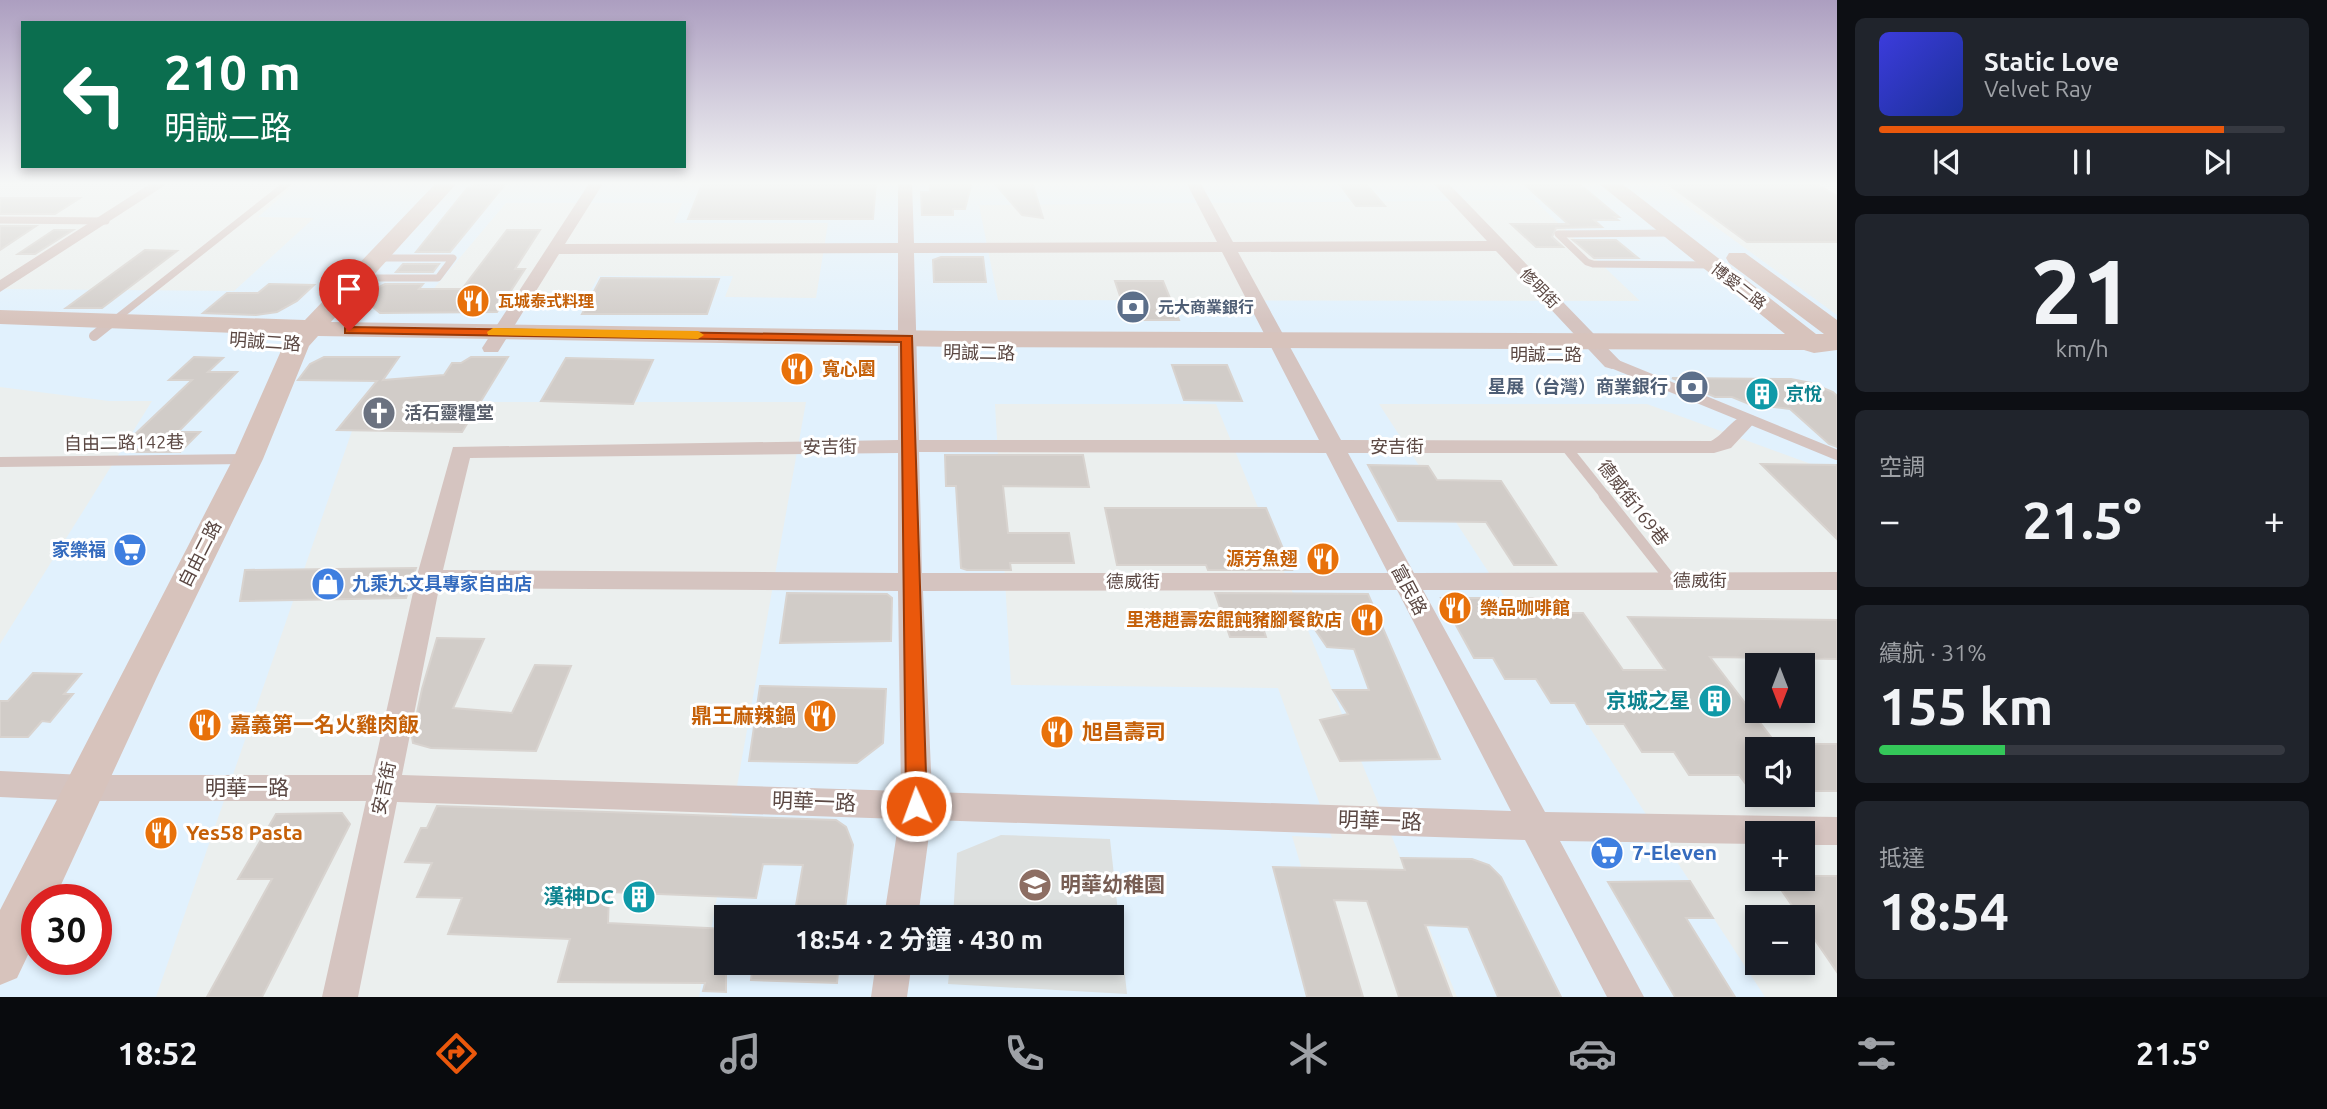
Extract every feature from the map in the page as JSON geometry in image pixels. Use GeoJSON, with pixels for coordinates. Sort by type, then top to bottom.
{"type":"FeatureCollection","features":[{"type":"Feature","properties":{"kind":"street"},"geometry":{"type":"LineString","coordinates":[[0,287],[94,229]]}},
{"type":"Feature","properties":{"kind":"street","name":"自由二路"},"geometry":{"type":"LineString","coordinates":[[0,961],[248,459],[304,336],[407,229]]}},
{"type":"Feature","properties":{"kind":"street"},"geometry":{"type":"LineString","coordinates":[[496,340],[567,229]]}},
{"type":"Feature","properties":{"kind":"street"},"geometry":{"type":"LineString","coordinates":[[903,905],[916,806],[906,229]]}},
{"type":"Feature","properties":{"kind":"street","name":"富民路"},"geometry":{"type":"LineString","coordinates":[[1217,229],[1626,997]]}},
{"type":"Feature","properties":{"kind":"street","name":"修明街"},"geometry":{"type":"LineString","coordinates":[[1483,229],[1602,353]]}},
{"type":"Feature","properties":{"kind":"street","name":"博愛二路"},"geometry":{"type":"LineString","coordinates":[[1666,229],[1810,341],[1836,356]]}},
{"type":"Feature","properties":{"kind":"street","name":"博愛二路"},"geometry":{"type":"LineString","coordinates":[[1699,229],[1837,332]]}},
{"type":"Feature","properties":{"kind":"street"},"geometry":{"type":"LineString","coordinates":[[554,249],[1500,246]]}},
{"type":"Feature","properties":{"kind":"street","name":"明誠二路"},"geometry":{"type":"LineString","coordinates":[[0,317],[220,338],[304,336],[1836,356]]}},
{"type":"Feature","properties":{"kind":"street","name":"明誠二路"},"geometry":{"type":"LineString","coordinates":[[0,332],[104,328]]}},
{"type":"Feature","properties":{"kind":"street","name":"明誠二路"},"geometry":{"type":"LineString","coordinates":[[1602,353],[1810,341]]}},
{"type":"Feature","properties":{"kind":"street","name":"安吉街"},"geometry":{"type":"LineString","coordinates":[[340,997],[428,579],[461,452],[909,446],[1714,447],[1723,443],[1747,420]]}},
{"type":"Feature","properties":{"kind":"street","name":"德威街"},"geometry":{"type":"LineString","coordinates":[[428,579],[910,582],[1837,581]]}},
{"type":"Feature","properties":{"kind":"street","name":"明華一路"},"geometry":{"type":"LineString","coordinates":[[0,784],[84,788],[384,788],[1535,826],[1837,831]]}},
{"type":"Feature","properties":{"kind":"street"},"geometry":{"type":"LineString","coordinates":[[889,997],[892,975]]}},
{"type":"Feature","properties":{"kind":"lane"},"geometry":{"type":"LineString","coordinates":[[104,328],[231,229]]}},
{"type":"Feature","properties":{"kind":"lane"},"geometry":{"type":"LineString","coordinates":[[1672,233],[1558,234],[1587,262],[1593,264],[1713,265]]}},
{"type":"Feature","properties":{"kind":"lane"},"geometry":{"type":"LineString","coordinates":[[361,278],[438,278],[453,258],[380,258]]}},
{"type":"Feature","properties":{"kind":"lane"},"geometry":{"type":"LineString","coordinates":[[1602,353],[1747,420],[1837,455]]}},
{"type":"Feature","properties":{"kind":"lane","name":"德威街169巷"},"geometry":{"type":"LineString","coordinates":[[1566,447],[1672,581]]}},
{"type":"Feature","properties":{"kind":"lane","name":"自由二路142巷"},"geometry":{"type":"LineString","coordinates":[[0,462],[248,459]]}},
{"type":"Feature","properties":{"kind":"shaded area"},"geometry":{"type":"Polygon","coordinates":[[[302,229],[484,229],[430,293],[588,295],[599,276],[733,276],[725,297],[816,298],[827,229],[984,229],[998,300],[1640,301],[1564,229],[1718,229],[1837,315],[1837,488],[1811,464],[1647,404],[1379,404],[1745,966],[1745,975],[1751,975],[1765,997],[1457,997],[1216,404],[995,404],[1011,685],[1278,688],[1332,838],[1292,836],[1340,997],[699,997],[714,914],[714,975],[1124,975],[1124,905],[716,905],[806,402],[362,402],[156,997],[0,997],[0,644],[152,401],[109,401],[0,387],[0,289],[234,291],[302,229]]]}},
{"type":"Feature","properties":{"kind":"shaded area","name":"明華幼稚園"},"geometry":{"type":"Polygon","coordinates":[[[1001,835],[1110,839],[1117,905],[954,905],[957,853],[1001,835]]]}},
{"type":"Feature","properties":{"kind":"shaded area","name":"明華幼稚園"},"geometry":{"type":"Polygon","coordinates":[[[1124,967],[1127,994],[948,984],[949,975],[1124,975],[1124,967]]]}},
{"type":"Feature","properties":{"kind":"building"},"geometry":{"type":"Polygon","coordinates":[[[0,229],[32,229],[0,250],[0,229]]]}},
{"type":"Feature","properties":{"kind":"building"},"geometry":{"type":"Polygon","coordinates":[[[435,229],[469,229],[450,252],[416,252],[435,229]]]}},
{"type":"Feature","properties":{"kind":"building"},"geometry":{"type":"Polygon","coordinates":[[[1516,229],[1556,229],[1552,237],[1563,247],[1536,247],[1516,229]]]}},
{"type":"Feature","properties":{"kind":"building"},"geometry":{"type":"Polygon","coordinates":[[[1729,229],[1837,229],[1837,242],[1747,242],[1729,229]]]}},
{"type":"Feature","properties":{"kind":"building"},"geometry":{"type":"Polygon","coordinates":[[[54,230],[73,230],[35,254],[18,254],[54,230]]]}},
{"type":"Feature","properties":{"kind":"building"},"geometry":{"type":"Polygon","coordinates":[[[507,230],[540,230],[515,269],[525,269],[497,312],[380,313],[367,302],[379,287],[385,284],[423,284],[419,289],[462,289],[507,230]]]}},
{"type":"Feature","properties":{"kind":"building"},"geometry":{"type":"Polygon","coordinates":[[[1573,240],[1616,240],[1638,258],[1594,258],[1573,240]]]}},
{"type":"Feature","properties":{"kind":"building"},"geometry":{"type":"Polygon","coordinates":[[[145,250],[177,251],[102,308],[66,308],[145,250]]]}},
{"type":"Feature","properties":{"kind":"building"},"geometry":{"type":"Polygon","coordinates":[[[941,257],[983,257],[986,282],[934,282],[933,260],[941,257]]]}},
{"type":"Feature","properties":{"kind":"building"},"geometry":{"type":"Polygon","coordinates":[[[403,264],[439,264],[433,272],[396,272],[403,264]]]}},
{"type":"Feature","properties":{"kind":"building"},"geometry":{"type":"Polygon","coordinates":[[[601,278],[719,279],[707,314],[582,314],[601,278]]]}},
{"type":"Feature","properties":{"kind":"building"},"geometry":{"type":"Polygon","coordinates":[[[1115,281],[1163,281],[1179,320],[1128,320],[1115,281]]]}},
{"type":"Feature","properties":{"kind":"building"},"geometry":{"type":"Polygon","coordinates":[[[269,284],[314,285],[297,301],[277,312],[256,315],[203,313],[227,293],[258,293],[269,284]]]}},
{"type":"Feature","properties":{"kind":"building"},"geometry":{"type":"Polygon","coordinates":[[[194,357],[223,358],[208,372],[237,372],[178,432],[200,432],[180,452],[135,452],[146,442],[128,441],[192,380],[169,380],[194,357]]]}},
{"type":"Feature","properties":{"kind":"building"},"geometry":{"type":"Polygon","coordinates":[[[324,357],[399,357],[383,380],[444,375],[452,363],[461,363],[471,357],[508,357],[462,432],[337,430],[377,381],[298,380],[310,364],[324,357]]]}},
{"type":"Feature","properties":{"kind":"building"},"geometry":{"type":"Polygon","coordinates":[[[566,358],[653,360],[633,404],[541,401],[566,358]]]}},
{"type":"Feature","properties":{"kind":"building"},"geometry":{"type":"Polygon","coordinates":[[[1172,365],[1227,365],[1242,401],[1184,400],[1172,365]]]}},
{"type":"Feature","properties":{"kind":"building","name":"京悅"},"geometry":{"type":"Polygon","coordinates":[[[1672,378],[1791,379],[1833,392],[1837,396],[1837,447],[1829,444],[1790,409],[1749,404],[1732,397],[1715,397],[1672,378]]]}},
{"type":"Feature","properties":{"kind":"building"},"geometry":{"type":"Polygon","coordinates":[[[945,455],[1083,455],[1089,487],[1003,486],[1008,533],[1069,533],[1074,563],[1010,563],[1011,570],[961,568],[956,486],[946,486],[945,455]]]}},
{"type":"Feature","properties":{"kind":"building"},"geometry":{"type":"Polygon","coordinates":[[[1761,464],[1837,465],[1837,539],[1761,464]]]}},
{"type":"Feature","properties":{"kind":"building"},"geometry":{"type":"Polygon","coordinates":[[[1368,465],[1428,466],[1437,480],[1501,481],[1556,565],[1514,565],[1486,522],[1398,521],[1368,465]]]}},
{"type":"Feature","properties":{"kind":"building"},"geometry":{"type":"Polygon","coordinates":[[[1105,508],[1266,508],[1292,570],[1208,570],[1206,565],[1117,565],[1105,508]]]}},
{"type":"Feature","properties":{"kind":"building","name":"九乘九文具專家自由店"},"geometry":{"type":"Polygon","coordinates":[[[416,568],[406,598],[240,601],[245,570],[416,568]]]}},
{"type":"Feature","properties":{"kind":"building"},"geometry":{"type":"Polygon","coordinates":[[[787,593],[887,594],[892,598],[891,641],[780,643],[787,593]]]}},
{"type":"Feature","properties":{"kind":"building"},"geometry":{"type":"Polygon","coordinates":[[[1215,593],[1368,594],[1440,759],[1340,761],[1320,720],[1348,714],[1333,690],[1369,690],[1354,649],[1327,647],[1307,618],[1260,618],[1266,637],[1230,637],[1215,593]]]}},
{"type":"Feature","properties":{"kind":"building"},"geometry":{"type":"Polygon","coordinates":[[[1441,598],[1546,598],[1556,613],[1583,613],[1623,670],[1665,670],[1628,617],[1837,620],[1837,659],[1815,659],[1815,653],[1745,653],[1745,658],[1710,657],[1745,703],[1745,723],[1760,723],[1771,737],[1745,737],[1745,783],[1739,775],[1689,775],[1674,752],[1642,752],[1624,724],[1587,724],[1575,703],[1551,703],[1536,679],[1505,679],[1493,658],[1474,658],[1441,598]]]}},
{"type":"Feature","properties":{"kind":"building"},"geometry":{"type":"Polygon","coordinates":[[[437,638],[484,639],[453,708],[512,713],[535,665],[571,666],[536,751],[431,748],[413,743],[422,689],[437,638]]]}},
{"type":"Feature","properties":{"kind":"building"},"geometry":{"type":"Polygon","coordinates":[[[33,673],[81,674],[64,694],[73,694],[50,722],[42,721],[28,737],[0,737],[0,701],[8,701],[33,673]]]}},
{"type":"Feature","properties":{"kind":"building","name":"鼎王麻辣鍋"},"geometry":{"type":"Polygon","coordinates":[[[760,686],[886,689],[883,743],[857,763],[749,761],[760,686]]]}},
{"type":"Feature","properties":{"kind":"building"},"geometry":{"type":"Polygon","coordinates":[[[1815,744],[1837,744],[1837,791],[1815,791],[1815,744]]]}},
{"type":"Feature","properties":{"kind":"building"},"geometry":{"type":"Polygon","coordinates":[[[437,806],[836,820],[846,827],[853,845],[846,905],[796,905],[803,865],[763,864],[756,898],[609,892],[608,923],[714,928],[714,975],[726,975],[726,992],[703,991],[705,983],[558,982],[570,939],[448,934],[462,898],[417,897],[432,863],[405,862],[421,828],[427,828],[437,806]]]}},
{"type":"Feature","properties":{"kind":"building"},"geometry":{"type":"Polygon","coordinates":[[[342,813],[350,824],[262,997],[207,997],[272,879],[238,879],[276,814],[342,813]]]}},
{"type":"Feature","properties":{"kind":"building"},"geometry":{"type":"Polygon","coordinates":[[[1401,858],[1472,859],[1489,865],[1501,877],[1561,997],[1498,997],[1468,927],[1425,925],[1452,997],[1399,997],[1367,901],[1334,900],[1363,997],[1307,997],[1273,867],[1405,870],[1401,858]]]}},
{"type":"Feature","properties":{"kind":"building"},"geometry":{"type":"Polygon","coordinates":[[[1815,876],[1837,876],[1837,972],[1815,940],[1815,905],[1792,905],[1782,891],[1815,891],[1815,876]]]}},
{"type":"Feature","properties":{"kind":"building"},"geometry":{"type":"Polygon","coordinates":[[[1690,881],[1713,918],[1686,918],[1735,997],[1675,997],[1608,882],[1690,881]]]}},
{"type":"Feature","properties":{"kind":"building"},"geometry":{"type":"Polygon","coordinates":[[[752,975],[838,975],[837,983],[751,980],[752,975]]]}},
{"type":"Feature","properties":{"kind":"slow traffic"},"geometry":{"type":"LineString","coordinates":[[493,332],[698,335]]}},
{"type":"Feature","properties":{"kind":"place","name":"瓦城泰式料理"},"geometry":{"type":"Point","coordinates":[473,301]}},
{"type":"Feature","properties":{"kind":"place","name":"元大商業銀行"},"geometry":{"type":"Point","coordinates":[1133,307]}},
{"type":"Feature","properties":{"kind":"place","name":"寬心園"},"geometry":{"type":"Point","coordinates":[797,369]}},
{"type":"Feature","properties":{"kind":"place","name":"星展（台灣）商業銀行"},"geometry":{"type":"Point","coordinates":[1692,387]}},
{"type":"Feature","properties":{"kind":"place","name":"京悅"},"geometry":{"type":"Point","coordinates":[1762,394]}},
{"type":"Feature","properties":{"kind":"place","name":"活石靈糧堂"},"geometry":{"type":"Point","coordinates":[379,413]}},
{"type":"Feature","properties":{"kind":"place","name":"家樂福"},"geometry":{"type":"Point","coordinates":[130,550]}},
{"type":"Feature","properties":{"kind":"place","name":"源芳魚翅"},"geometry":{"type":"Point","coordinates":[1323,559]}},
{"type":"Feature","properties":{"kind":"place","name":"九乘九文具專家自由店"},"geometry":{"type":"Point","coordinates":[328,584]}},
{"type":"Feature","properties":{"kind":"place","name":"樂品咖啡館"},"geometry":{"type":"Point","coordinates":[1455,608]}},
{"type":"Feature","properties":{"kind":"place","name":"里港趙壽宏餛飩豬腳餐飲店"},"geometry":{"type":"Point","coordinates":[1367,620]}},
{"type":"Feature","properties":{"kind":"place","name":"京城之星"},"geometry":{"type":"Point","coordinates":[1715,701]}},
{"type":"Feature","properties":{"kind":"place","name":"鼎王麻辣鍋"},"geometry":{"type":"Point","coordinates":[820,716]}},
{"type":"Feature","properties":{"kind":"place","name":"嘉義第一名火雞肉飯"},"geometry":{"type":"Point","coordinates":[205,725]}},
{"type":"Feature","properties":{"kind":"place","name":"旭昌壽司"},"geometry":{"type":"Point","coordinates":[1057,732]}},
{"type":"Feature","properties":{"kind":"place","name":"Yes58 Pasta"},"geometry":{"type":"Point","coordinates":[161,833]}},
{"type":"Feature","properties":{"kind":"place","name":"7-Eleven"},"geometry":{"type":"Point","coordinates":[1607,853]}},
{"type":"Feature","properties":{"kind":"place","name":"明華幼稚園"},"geometry":{"type":"Point","coordinates":[1035,885]}},
{"type":"Feature","properties":{"kind":"place","name":"漢神DC"},"geometry":{"type":"Point","coordinates":[639,897]}},
{"type":"Feature","properties":{"kind":"route"},"geometry":{"type":"LineString","coordinates":[[349,331],[907,338],[916,806]]}}]}
